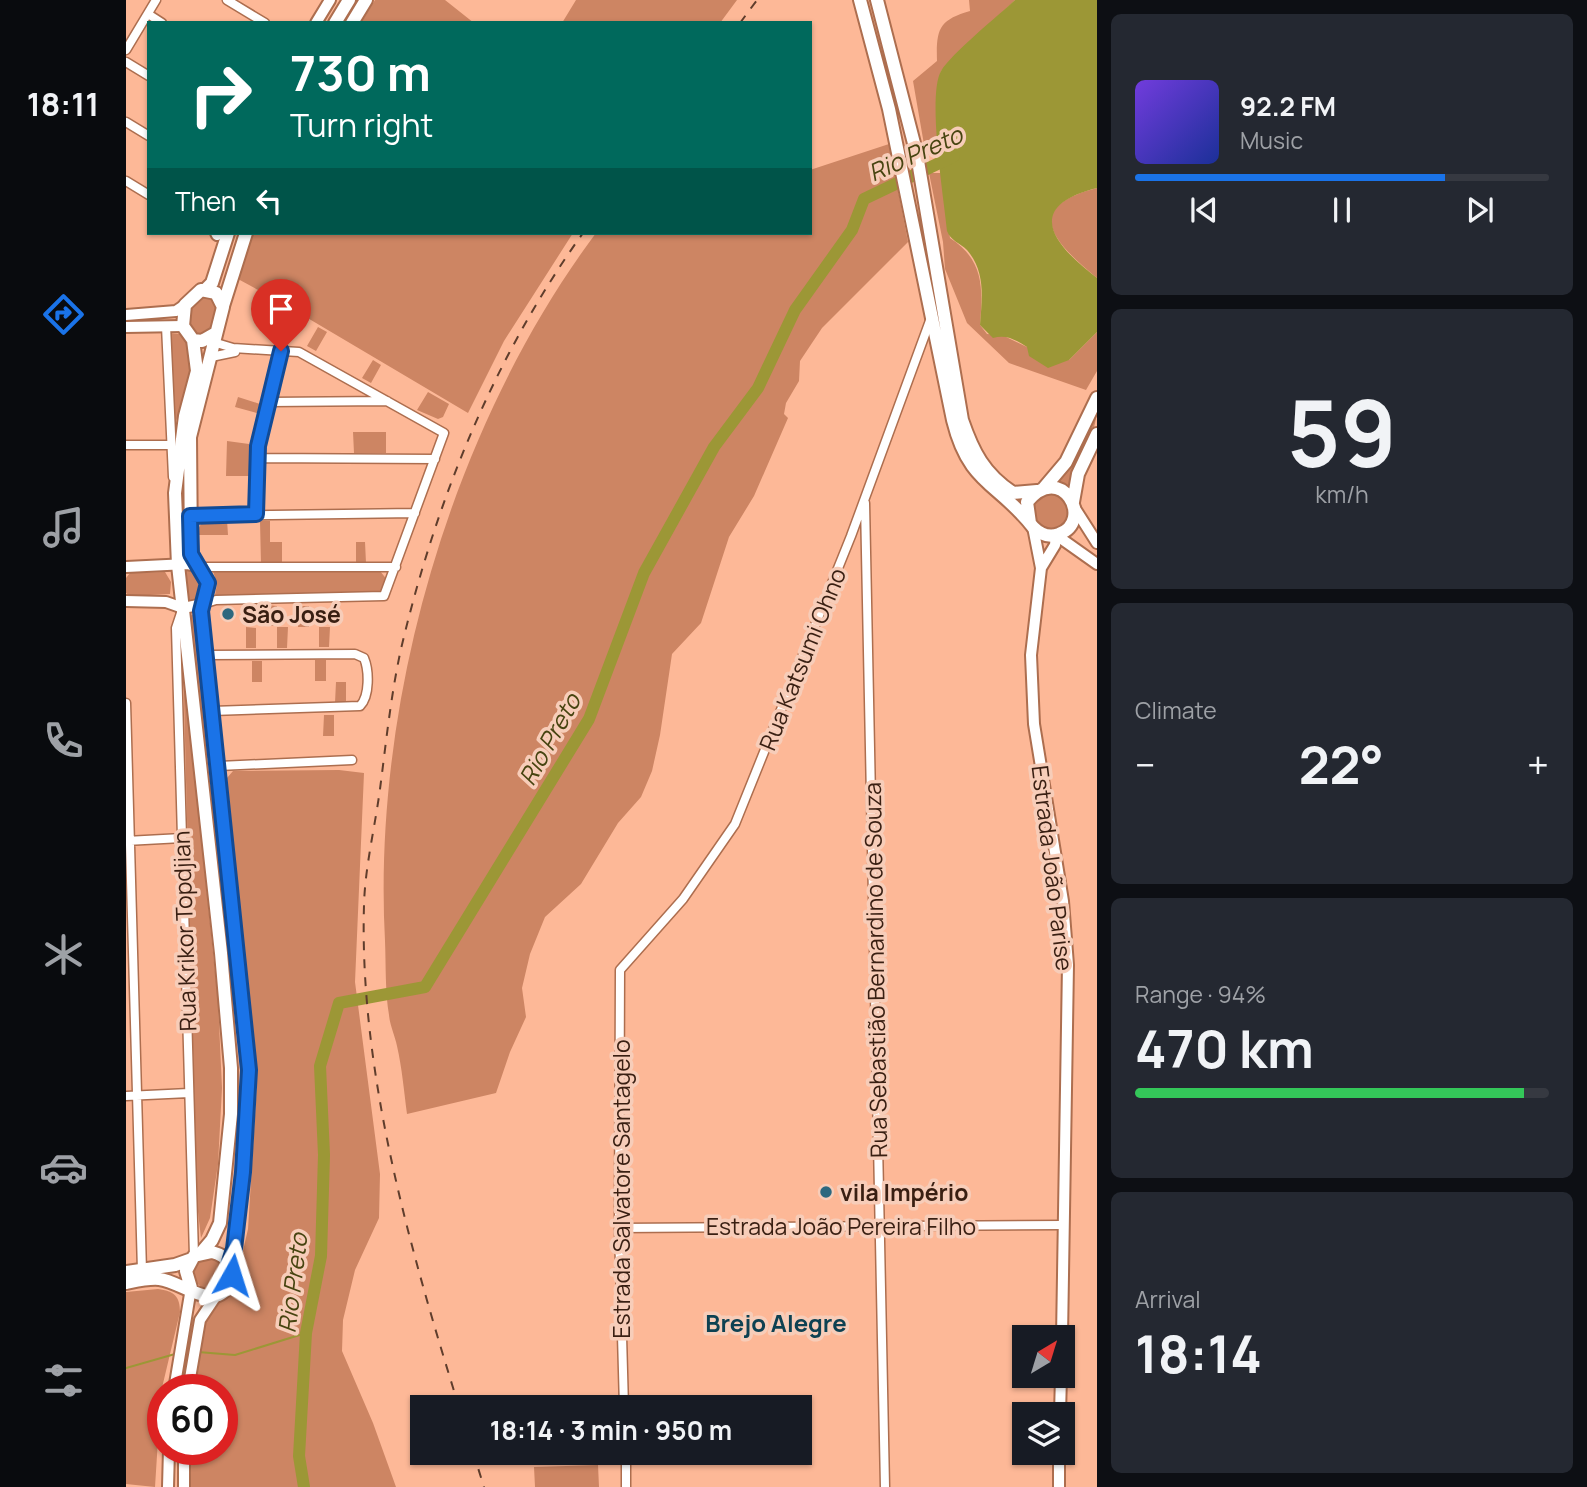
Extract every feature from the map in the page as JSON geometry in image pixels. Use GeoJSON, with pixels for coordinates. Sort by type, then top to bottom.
{"type":"FeatureCollection","features":[{"type":"Feature","properties":{"kind":"main road"},"geometry":{"type":"LineString","coordinates":[[317,21],[329,0]]}},
{"type":"Feature","properties":{"kind":"main road"},"geometry":{"type":"LineString","coordinates":[[354,20],[366,0]]}},
{"type":"Feature","properties":{"kind":"main road"},"geometry":{"type":"LineString","coordinates":[[860,0],[900,157],[962,452],[979,476],[1041,534],[1097,564]]}},
{"type":"Feature","properties":{"kind":"main road"},"geometry":{"type":"LineString","coordinates":[[877,0],[916,155],[962,420],[972,450],[988,472],[1013,493],[1064,491],[1097,543]]}},
{"type":"Feature","properties":{"kind":"main road"},"geometry":{"type":"LineString","coordinates":[[346,5],[354,20]]}},
{"type":"Feature","properties":{"kind":"main road"},"geometry":{"type":"LineString","coordinates":[[336,21],[346,5]]}},
{"type":"Feature","properties":{"kind":"main road"},"geometry":{"type":"LineString","coordinates":[[126,315],[169,312],[185,305],[195,293],[206,289],[212,283],[220,235]]}},
{"type":"Feature","properties":{"kind":"main road"},"geometry":{"type":"LineString","coordinates":[[181,1374],[197,1337],[200,1320],[216,1296],[225,1290],[231,1281],[229,1265],[234,1249],[243,1172],[249,1070],[207,655],[203,604],[208,583],[191,554],[190,516],[190,437],[214,338],[244,238]]}},
{"type":"Feature","properties":{"kind":"main road"},"geometry":{"type":"LineString","coordinates":[[206,289],[217,295],[223,307]]}},
{"type":"Feature","properties":{"kind":"main road"},"geometry":{"type":"LineString","coordinates":[[185,305],[183,326],[194,340],[197,371],[185,416],[175,493],[178,565],[221,953],[231,1114],[220,1223],[212,1240],[196,1256],[186,1275],[191,1288],[184,1334],[187,1374]]}},
{"type":"Feature","properties":{"kind":"main road"},"geometry":{"type":"LineString","coordinates":[[126,327],[183,326]]}},
{"type":"Feature","properties":{"kind":"main road"},"geometry":{"type":"LineString","coordinates":[[194,340],[214,338]]}},
{"type":"Feature","properties":{"kind":"main road"},"geometry":{"type":"LineString","coordinates":[[1031,525],[1027,502],[1066,462],[1097,398]]}},
{"type":"Feature","properties":{"kind":"main road"},"geometry":{"type":"LineString","coordinates":[[1058,541],[1069,527],[1078,474],[1097,434]]}},
{"type":"Feature","properties":{"kind":"main road","name":"Estrada João Parise"},"geometry":{"type":"LineString","coordinates":[[1031,525],[1041,568],[1032,639],[1034,724],[1063,901],[1069,965],[1062,1325]]}},
{"type":"Feature","properties":{"kind":"main road","name":"Estrada João Parise"},"geometry":{"type":"LineString","coordinates":[[1041,568],[1058,541]]}},
{"type":"Feature","properties":{"kind":"main road"},"geometry":{"type":"LineString","coordinates":[[126,567],[199,567]]}},
{"type":"Feature","properties":{"kind":"main road"},"geometry":{"type":"LineString","coordinates":[[126,601],[166,602],[183,608],[203,604]]}},
{"type":"Feature","properties":{"kind":"main road"},"geometry":{"type":"LineString","coordinates":[[199,754],[219,772]]}},
{"type":"Feature","properties":{"kind":"main road"},"geometry":{"type":"LineString","coordinates":[[203,786],[219,772]]}},
{"type":"Feature","properties":{"kind":"main road"},"geometry":{"type":"LineString","coordinates":[[126,1272],[142,1271],[196,1256],[218,1253],[229,1265]]}},
{"type":"Feature","properties":{"kind":"main road"},"geometry":{"type":"LineString","coordinates":[[126,1283],[156,1278],[191,1288],[199,1295],[216,1296]]}},
{"type":"Feature","properties":{"kind":"main road"},"geometry":{"type":"LineString","coordinates":[[168,1487],[169,1465]]}},
{"type":"Feature","properties":{"kind":"main road"},"geometry":{"type":"LineString","coordinates":[[184,1465],[184,1487]]}},
{"type":"Feature","properties":{"kind":"main road"},"geometry":{"type":"LineString","coordinates":[[1059,1465],[1059,1487]]}},
{"type":"Feature","properties":{"kind":"street"},"geometry":{"type":"LineString","coordinates":[[126,50],[156,0]]}},
{"type":"Feature","properties":{"kind":"street"},"geometry":{"type":"LineString","coordinates":[[227,0],[262,21]]}},
{"type":"Feature","properties":{"kind":"street"},"geometry":{"type":"LineString","coordinates":[[148,14],[159,21]]}},
{"type":"Feature","properties":{"kind":"street"},"geometry":{"type":"LineString","coordinates":[[126,62],[147,75]]}},
{"type":"Feature","properties":{"kind":"street"},"geometry":{"type":"LineString","coordinates":[[126,122],[147,135]]}},
{"type":"Feature","properties":{"kind":"street"},"geometry":{"type":"LineString","coordinates":[[126,181],[147,194]]}},
{"type":"Feature","properties":{"kind":"street"},"geometry":{"type":"LineString","coordinates":[[226,235],[244,238]]}},
{"type":"Feature","properties":{"kind":"street","name":"Rua Katsumi Ohno"},"geometry":{"type":"LineString","coordinates":[[620,970],[683,899],[735,824],[932,318]]}},
{"type":"Feature","properties":{"kind":"street"},"geometry":{"type":"LineString","coordinates":[[166,326],[170,445],[175,493]]}},
{"type":"Feature","properties":{"kind":"street"},"geometry":{"type":"LineString","coordinates":[[214,338],[233,348],[252,351]]}},
{"type":"Feature","properties":{"kind":"street"},"geometry":{"type":"LineString","coordinates":[[203,604],[216,600],[384,596],[444,433],[299,352],[252,351],[211,357]]}},
{"type":"Feature","properties":{"kind":"street"},"geometry":{"type":"LineString","coordinates":[[256,514],[257,458],[281,351]]}},
{"type":"Feature","properties":{"kind":"street"},"geometry":{"type":"LineString","coordinates":[[269,402],[390,401]]}},
{"type":"Feature","properties":{"kind":"street"},"geometry":{"type":"LineString","coordinates":[[126,445],[170,445]]}},
{"type":"Feature","properties":{"kind":"street"},"geometry":{"type":"LineString","coordinates":[[257,458],[435,459]]}},
{"type":"Feature","properties":{"kind":"street","name":"Rua Sebastião Bernardino de Souza"},"geometry":{"type":"LineString","coordinates":[[865,495],[885,1487]]}},
{"type":"Feature","properties":{"kind":"street"},"geometry":{"type":"LineString","coordinates":[[190,516],[415,513]]}},
{"type":"Feature","properties":{"kind":"street"},"geometry":{"type":"LineString","coordinates":[[199,567],[396,567]]}},
{"type":"Feature","properties":{"kind":"street"},"geometry":{"type":"LineString","coordinates":[[378,567],[391,580]]}},
{"type":"Feature","properties":{"kind":"street","name":"Rua Krikor Topdjian"},"geometry":{"type":"LineString","coordinates":[[183,608],[176,628],[188,1093],[196,1256]]}},
{"type":"Feature","properties":{"kind":"street"},"geometry":{"type":"LineString","coordinates":[[207,655],[355,654],[364,658],[367,667],[366,699],[360,706],[212,710]]}},
{"type":"Feature","properties":{"kind":"street"},"geometry":{"type":"LineString","coordinates":[[126,703],[131,1096],[142,1271]]}},
{"type":"Feature","properties":{"kind":"street"},"geometry":{"type":"LineString","coordinates":[[219,772],[352,760]]}},
{"type":"Feature","properties":{"kind":"street"},"geometry":{"type":"LineString","coordinates":[[128,841],[182,838]]}},
{"type":"Feature","properties":{"kind":"street","name":"Estrada Salvatore Santagelo"},"geometry":{"type":"LineString","coordinates":[[620,970],[620,1228],[624,1395]]}},
{"type":"Feature","properties":{"kind":"street"},"geometry":{"type":"LineString","coordinates":[[131,1096],[188,1093]]}},
{"type":"Feature","properties":{"kind":"street","name":"Estrada João Pereira Filho"},"geometry":{"type":"LineString","coordinates":[[620,1228],[1063,1225]]}},
{"type":"Feature","properties":{"kind":"street"},"geometry":{"type":"LineString","coordinates":[[625,1465],[626,1487]]}},
{"type":"Feature","properties":{"kind":"shaded area"},"geometry":{"type":"Polygon","coordinates":[[[375,0],[445,0],[471,21],[362,21],[375,0]]]}},
{"type":"Feature","properties":{"kind":"shaded area"},"geometry":{"type":"Polygon","coordinates":[[[576,0],[737,0],[721,21],[563,21],[576,0]]]}},
{"type":"Feature","properties":{"kind":"shaded area"},"geometry":{"type":"Polygon","coordinates":[[[969,0],[1015,0],[941,71],[936,110],[939,152],[926,156],[913,81],[937,61],[937,41],[942,27],[952,18],[970,11],[969,0]]]}},
{"type":"Feature","properties":{"kind":"shaded area"},"geometry":{"type":"Polygon","coordinates":[[[1015,0],[1097,0],[1097,188],[1059,205],[1053,216],[1053,228],[1068,253],[1097,278],[1097,332],[1069,360],[1048,368],[1029,356],[1027,347],[1007,337],[993,338],[980,325],[980,276],[973,258],[947,231],[938,148],[936,102],[941,71],[965,45],[1015,0]]]}},
{"type":"Feature","properties":{"kind":"shaded area"},"geometry":{"type":"Polygon","coordinates":[[[889,144],[908,242],[822,328],[800,361],[799,381],[786,403],[784,414],[788,418],[754,496],[729,537],[701,623],[672,654],[660,735],[652,771],[641,797],[618,823],[581,884],[545,917],[530,954],[522,988],[526,1017],[496,1093],[407,1114],[386,987],[384,850],[392,756],[408,662],[432,569],[463,479],[500,391],[545,309],[595,235],[812,235],[812,169],[889,144]]]}},
{"type":"Feature","properties":{"kind":"shaded area"},"geometry":{"type":"Polygon","coordinates":[[[929,173],[941,173],[950,238],[969,256],[979,276],[980,325],[987,334],[1002,335],[1027,347],[1069,360],[1097,332],[1097,371],[1086,390],[1009,363],[967,323],[945,269],[943,242],[929,173]]]}},
{"type":"Feature","properties":{"kind":"shaded area"},"geometry":{"type":"Polygon","coordinates":[[[1097,188],[1097,278],[1058,240],[1052,228],[1052,216],[1058,206],[1073,196],[1097,188]]]}},
{"type":"Feature","properties":{"kind":"shaded area"},"geometry":{"type":"Polygon","coordinates":[[[251,235],[572,235],[504,341],[468,413],[289,307],[280,328],[260,323],[269,296],[238,279],[251,235]]]}},
{"type":"Feature","properties":{"kind":"shaded area"},"geometry":{"type":"Polygon","coordinates":[[[203,294],[217,298],[217,319],[209,335],[195,337],[189,314],[203,294]]]}},
{"type":"Feature","properties":{"kind":"shaded area"},"geometry":{"type":"Polygon","coordinates":[[[318,327],[327,332],[316,351],[307,346],[318,327]]]}},
{"type":"Feature","properties":{"kind":"shaded area"},"geometry":{"type":"Polygon","coordinates":[[[169,333],[180,334],[187,344],[191,367],[174,427],[169,333]]]}},
{"type":"Feature","properties":{"kind":"shaded area"},"geometry":{"type":"Polygon","coordinates":[[[373,360],[381,365],[371,383],[362,378],[373,360]]]}},
{"type":"Feature","properties":{"kind":"shaded area"},"geometry":{"type":"Polygon","coordinates":[[[428,392],[449,404],[443,417],[438,419],[417,410],[428,392]]]}},
{"type":"Feature","properties":{"kind":"shaded area"},"geometry":{"type":"Polygon","coordinates":[[[238,397],[260,404],[257,413],[235,407],[238,397]]]}},
{"type":"Feature","properties":{"kind":"shaded area"},"geometry":{"type":"Polygon","coordinates":[[[1097,407],[1094,429],[1070,491],[1055,484],[1097,407]]]}},
{"type":"Feature","properties":{"kind":"shaded area"},"geometry":{"type":"Polygon","coordinates":[[[353,432],[386,432],[386,453],[354,453],[353,432]]]}},
{"type":"Feature","properties":{"kind":"shaded area"},"geometry":{"type":"Polygon","coordinates":[[[227,441],[249,444],[249,476],[226,476],[227,441]]]}},
{"type":"Feature","properties":{"kind":"shaded area"},"geometry":{"type":"Polygon","coordinates":[[[1051,494],[1064,499],[1069,512],[1064,525],[1051,530],[1038,525],[1033,512],[1038,499],[1051,494]]]}},
{"type":"Feature","properties":{"kind":"shaded area"},"geometry":{"type":"Polygon","coordinates":[[[227,520],[228,535],[195,535],[202,522],[227,520]]]}},
{"type":"Feature","properties":{"kind":"shaded area"},"geometry":{"type":"Polygon","coordinates":[[[260,521],[270,521],[270,542],[282,542],[282,563],[261,564],[260,521]]]}},
{"type":"Feature","properties":{"kind":"shaded area"},"geometry":{"type":"Polygon","coordinates":[[[356,542],[365,542],[366,563],[356,563],[356,542]]]}},
{"type":"Feature","properties":{"kind":"shaded area"},"geometry":{"type":"Polygon","coordinates":[[[182,568],[189,568],[202,577],[200,599],[186,605],[182,568]]]}},
{"type":"Feature","properties":{"kind":"shaded area"},"geometry":{"type":"Polygon","coordinates":[[[213,571],[380,571],[388,581],[377,596],[215,595],[217,584],[213,571]]]}},
{"type":"Feature","properties":{"kind":"shaded area"},"geometry":{"type":"Polygon","coordinates":[[[165,572],[171,582],[170,594],[130,596],[126,593],[126,578],[130,573],[165,572]]]}},
{"type":"Feature","properties":{"kind":"shaded area"},"geometry":{"type":"Polygon","coordinates":[[[267,605],[277,606],[277,626],[267,626],[267,605]]]}},
{"type":"Feature","properties":{"kind":"shaded area"},"geometry":{"type":"Polygon","coordinates":[[[298,606],[309,606],[309,627],[298,627],[298,606]]]}},
{"type":"Feature","properties":{"kind":"shaded area"},"geometry":{"type":"Polygon","coordinates":[[[198,612],[211,759],[205,757],[190,616],[198,612]]]}},
{"type":"Feature","properties":{"kind":"shaded area"},"geometry":{"type":"Polygon","coordinates":[[[246,627],[256,628],[256,648],[246,648],[246,627]]]}},
{"type":"Feature","properties":{"kind":"shaded area"},"geometry":{"type":"Polygon","coordinates":[[[277,627],[288,627],[287,648],[277,648],[277,627]]]}},
{"type":"Feature","properties":{"kind":"shaded area"},"geometry":{"type":"Polygon","coordinates":[[[319,627],[330,627],[329,647],[319,647],[319,627]]]}},
{"type":"Feature","properties":{"kind":"shaded area"},"geometry":{"type":"Polygon","coordinates":[[[315,660],[326,660],[326,681],[315,681],[315,660]]]}},
{"type":"Feature","properties":{"kind":"shaded area"},"geometry":{"type":"Polygon","coordinates":[[[252,661],[262,661],[262,682],[252,682],[252,661]]]}},
{"type":"Feature","properties":{"kind":"shaded area"},"geometry":{"type":"Polygon","coordinates":[[[183,663],[218,1001],[222,1088],[218,1164],[210,1218],[201,1238],[197,1203],[183,663]]]}},
{"type":"Feature","properties":{"kind":"shaded area"},"geometry":{"type":"Polygon","coordinates":[[[336,682],[346,682],[346,703],[335,703],[336,682]]]}},
{"type":"Feature","properties":{"kind":"shaded area"},"geometry":{"type":"Polygon","coordinates":[[[324,715],[334,715],[334,736],[323,736],[324,715]]]}},
{"type":"Feature","properties":{"kind":"shaded area"},"geometry":{"type":"Polygon","coordinates":[[[339,770],[364,773],[355,982],[380,1174],[379,1218],[355,1270],[343,1320],[342,1351],[373,1423],[396,1487],[191,1487],[190,1465],[238,1465],[238,1374],[195,1374],[203,1327],[237,1277],[248,1229],[257,1084],[227,778],[233,771],[339,770]]]}},
{"type":"Feature","properties":{"kind":"shaded area"},"geometry":{"type":"Polygon","coordinates":[[[214,784],[239,990],[231,993],[208,788],[214,784]]]}},
{"type":"Feature","properties":{"kind":"shaded area"},"geometry":{"type":"Polygon","coordinates":[[[209,1259],[220,1263],[224,1274],[220,1285],[209,1289],[198,1285],[194,1274],[198,1263],[209,1259]]]}},
{"type":"Feature","properties":{"kind":"shaded area"},"geometry":{"type":"Polygon","coordinates":[[[158,1289],[175,1295],[179,1302],[180,1312],[165,1374],[147,1374],[147,1465],[156,1465],[155,1487],[126,1484],[126,1292],[158,1289]]]}},
{"type":"Feature","properties":{"kind":"shaded area"},"geometry":{"type":"Polygon","coordinates":[[[598,1465],[599,1487],[535,1487],[534,1467],[598,1465]]]}},
{"type":"Feature","properties":{"kind":"waterway","name":"Rio Preto"},"geometry":{"type":"LineString","coordinates":[[304,1487],[299,1456],[306,1333],[321,1256],[324,1155],[320,1066],[339,1003],[425,987],[589,719],[644,573],[714,447],[758,388],[795,310],[852,230],[864,199],[954,156]]}},
{"type":"Feature","properties":{"kind":"waterway"},"geometry":{"type":"LineString","coordinates":[[198,1352],[235,1355],[306,1333]]}},
{"type":"Feature","properties":{"kind":"waterway"},"geometry":{"type":"LineString","coordinates":[[126,1368],[175,1354]]}},
{"type":"Feature","properties":{"kind":"railway"},"geometry":{"type":"LineString","coordinates":[[741,21],[757,0]]}},
{"type":"Feature","properties":{"kind":"railway"},"geometry":{"type":"LineString","coordinates":[[455,1395],[406,1223],[379,1096],[365,968],[366,876],[397,666],[415,593],[450,485],[472,432],[522,329],[582,235]]}},
{"type":"Feature","properties":{"kind":"railway"},"geometry":{"type":"LineString","coordinates":[[477,1465],[484,1487]]}},
{"type":"Feature","properties":{"kind":"place","name":"São José"},"geometry":{"type":"Point","coordinates":[228,614]}},
{"type":"Feature","properties":{"kind":"place","name":"vila Império"},"geometry":{"type":"Point","coordinates":[826,1192]}},
{"type":"Feature","properties":{"kind":"district","name":"Brejo Alegre"},"geometry":{"type":"Point","coordinates":[776,1322]}},
{"type":"Feature","properties":{"kind":"route"},"geometry":{"type":"LineString","coordinates":[[232,1275],[229,1265],[234,1249],[243,1172],[249,1070],[243,987],[201,611],[208,583],[191,554],[190,516],[256,514],[258,446],[281,351]]}}]}
